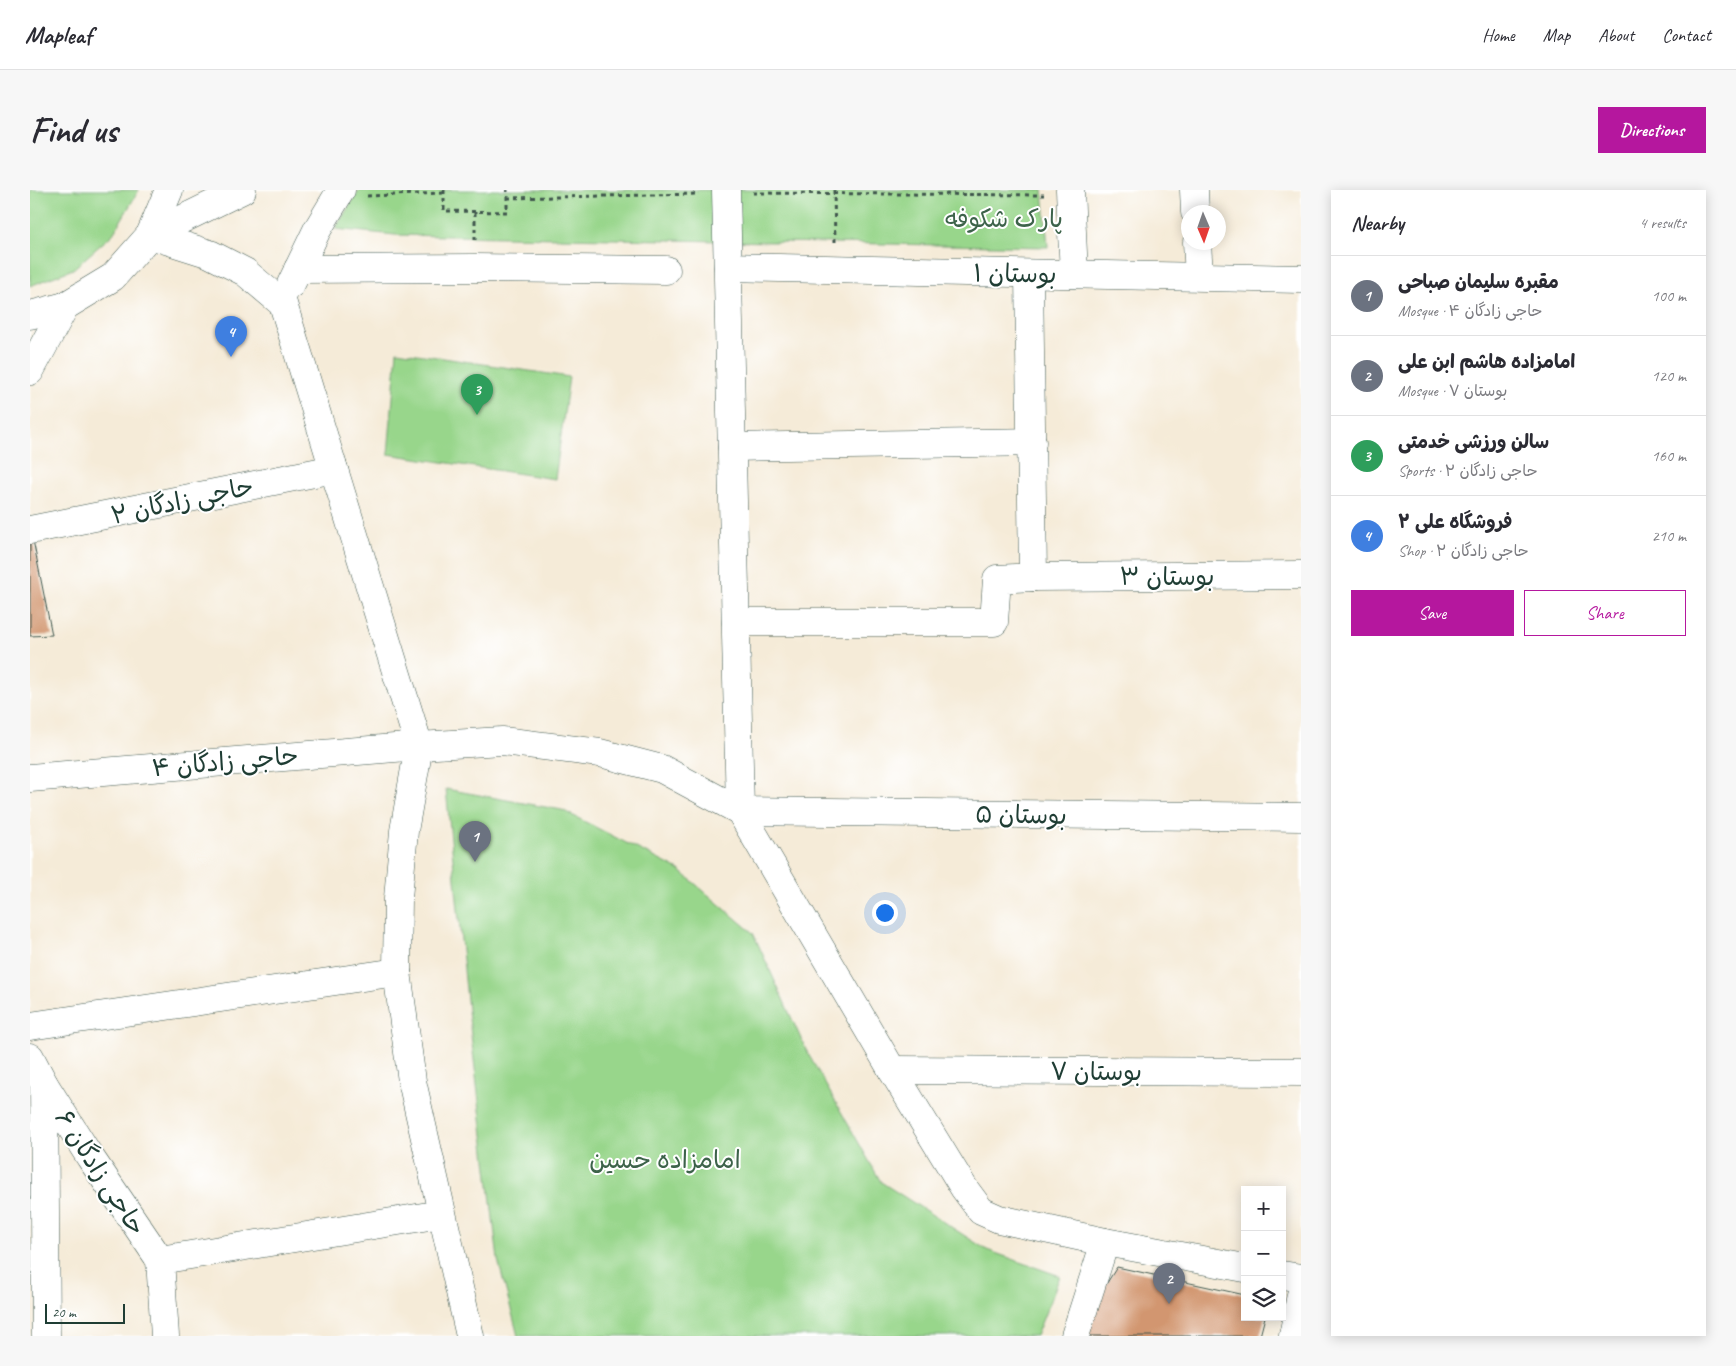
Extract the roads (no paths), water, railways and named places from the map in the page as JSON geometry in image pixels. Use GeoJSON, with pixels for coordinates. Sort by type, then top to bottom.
{"type":"FeatureCollection","features":[{"type":"Feature","properties":{"kind":"street"},"geometry":{"type":"LineString","coordinates":[[30,315],[65,306],[113,277],[150,235],[169,190]]}},
{"type":"Feature","properties":{"kind":"street"},"geometry":{"type":"LineString","coordinates":[[150,235],[242,190]]}},
{"type":"Feature","properties":{"kind":"street"},"geometry":{"type":"LineString","coordinates":[[1194,190],[1195,205]]}},
{"type":"Feature","properties":{"kind":"street"},"geometry":{"type":"LineString","coordinates":[[726,192],[740,811],[892,1070],[964,1188],[981,1211],[999,1219],[1105,1242],[1241,1267]]}},
{"type":"Feature","properties":{"kind":"street"},"geometry":{"type":"LineString","coordinates":[[1070,192],[1074,274]]}},
{"type":"Feature","properties":{"kind":"street"},"geometry":{"type":"LineString","coordinates":[[283,304],[317,230],[339,193]]}},
{"type":"Feature","properties":{"kind":"street"},"geometry":{"type":"LineString","coordinates":[[150,235],[210,254],[245,272],[283,304],[419,746],[404,831],[398,898],[397,972],[412,1080],[470,1336]]}},
{"type":"Feature","properties":{"kind":"street"},"geometry":{"type":"LineString","coordinates":[[1197,250],[1199,276]]}},
{"type":"Feature","properties":{"kind":"street","name":"بوستان ۱"},"geometry":{"type":"LineString","coordinates":[[728,267],[1301,279]]}},
{"type":"Feature","properties":{"kind":"street"},"geometry":{"type":"LineString","coordinates":[[298,269],[666,270]]}},
{"type":"Feature","properties":{"kind":"street"},"geometry":{"type":"LineString","coordinates":[[1029,274],[1033,577]]}},
{"type":"Feature","properties":{"kind":"street"},"geometry":{"type":"LineString","coordinates":[[30,371],[65,306]]}},
{"type":"Feature","properties":{"kind":"street"},"geometry":{"type":"LineString","coordinates":[[732,447],[1032,442]]}},
{"type":"Feature","properties":{"kind":"street","name":"حاجی زادگان ۲"},"geometry":{"type":"LineString","coordinates":[[30,530],[334,468]]}},
{"type":"Feature","properties":{"kind":"street","name":"بوستان ۳"},"geometry":{"type":"LineString","coordinates":[[736,622],[994,622],[997,579],[1033,577],[1301,576]]}},
{"type":"Feature","properties":{"kind":"street","name":"حاجی زادگان ۴"},"geometry":{"type":"LineString","coordinates":[[30,778],[419,746],[502,741],[600,753],[662,769],[740,811]]}},
{"type":"Feature","properties":{"kind":"street","name":"بوستان ۵"},"geometry":{"type":"LineString","coordinates":[[740,811],[1301,817]]}},
{"type":"Feature","properties":{"kind":"street"},"geometry":{"type":"LineString","coordinates":[[30,1026],[397,972]]}},
{"type":"Feature","properties":{"kind":"street","name":"حاجی زادگان ۶"},"geometry":{"type":"LineString","coordinates":[[30,1057],[37,1084],[160,1260]]}},
{"type":"Feature","properties":{"kind":"street","name":"بوستان ۷"},"geometry":{"type":"LineString","coordinates":[[892,1070],[1301,1072]]}},
{"type":"Feature","properties":{"kind":"street"},"geometry":{"type":"LineString","coordinates":[[37,1084],[46,1336]]}},
{"type":"Feature","properties":{"kind":"street"},"geometry":{"type":"LineString","coordinates":[[165,1336],[160,1260],[441,1214]]}},
{"type":"Feature","properties":{"kind":"street"},"geometry":{"type":"LineString","coordinates":[[1075,1336],[1105,1242]]}},
{"type":"Feature","properties":{"kind":"street"},"geometry":{"type":"LineString","coordinates":[[1286,1275],[1301,1278]]}},
{"type":"Feature","properties":{"kind":"street"},"geometry":{"type":"LineString","coordinates":[[1293,1336],[1301,1295]]}},
{"type":"Feature","properties":{"kind":"place","name":"فروشگاه علی ۲"},"geometry":{"type":"Point","coordinates":[231,357]}},
{"type":"Feature","properties":{"kind":"place","name":"سالن ورزشی خدمتی"},"geometry":{"type":"Point","coordinates":[477,415]}},
{"type":"Feature","properties":{"kind":"place","name":"مقبره سلیمان صباحی"},"geometry":{"type":"Point","coordinates":[475,862]}},
{"type":"Feature","properties":{"kind":"place","name":"امامزاده هاشم ابن علی"},"geometry":{"type":"Point","coordinates":[1169,1304]}},
{"type":"Feature","properties":{"kind":"park label","name":"پارک شکوفه"},"geometry":{"type":"Point","coordinates":[1004,218]}},
{"type":"Feature","properties":{"kind":"park label","name":"امامزاده حسین"},"geometry":{"type":"Point","coordinates":[665,1159]}}]}
